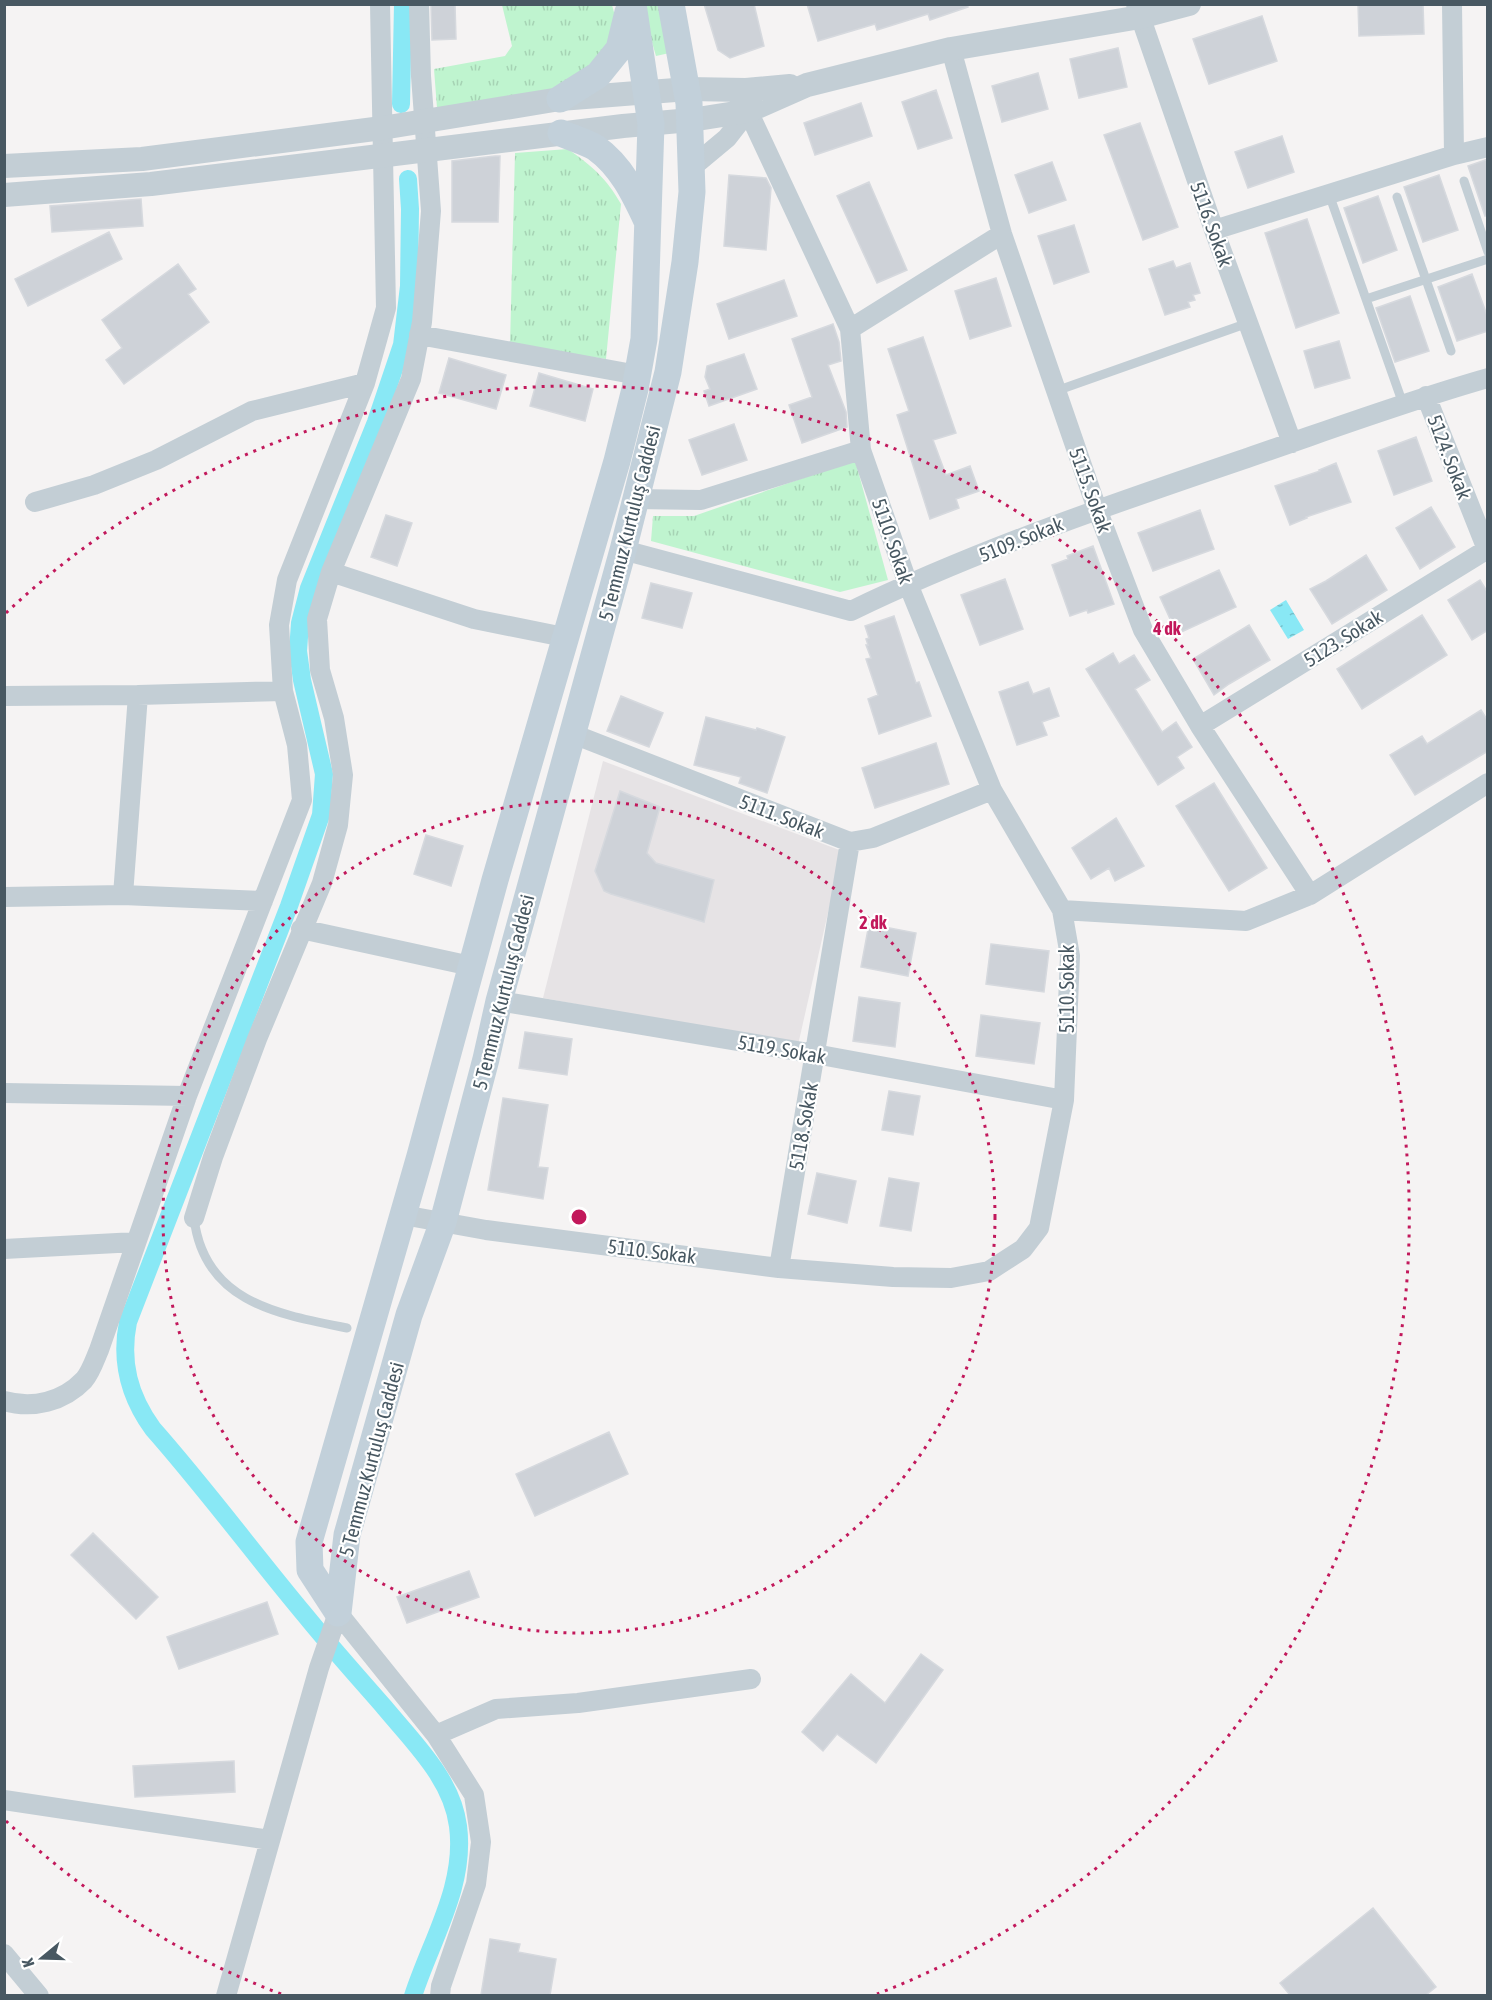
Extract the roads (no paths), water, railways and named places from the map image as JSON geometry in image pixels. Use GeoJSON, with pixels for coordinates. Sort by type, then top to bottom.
{"type":"FeatureCollection","features":[{"type":"Feature","properties":{"kind":"main road","name":"5 Temmuz Kurtuluş Caddesi"},"geometry":{"type":"LineString","coordinates":[[338,1614],[310,1570],[309,1542],[564,637],[617,461],[638,375],[644,339],[651,124],[631,4]]}},
{"type":"Feature","properties":{"kind":"main road"},"geometry":{"type":"LineString","coordinates":[[560,99],[598,75],[620,49],[631,4]]}},
{"type":"Feature","properties":{"kind":"main road","name":"5 Temmuz Kurtuluş Caddesi"},"geometry":{"type":"LineString","coordinates":[[338,1614],[347,1535],[410,1316],[443,1222],[499,1001],[623,550],[668,372],[693,192],[688,89],[671,4]]}},
{"type":"Feature","properties":{"kind":"main road"},"geometry":{"type":"LineString","coordinates":[[561,133],[595,148],[619,170],[633,191],[649,225]]}},
{"type":"Feature","properties":{"kind":"main road"},"geometry":{"type":"LineString","coordinates":[[495,880],[529,892]]}},
{"type":"Feature","properties":{"kind":"street"},"geometry":{"type":"LineString","coordinates":[[4,1401],[15,1404],[44,1404],[65,1395],[85,1379],[99,1350],[188,1096],[302,800],[297,745],[283,691],[279,625],[287,580],[365,382],[386,308],[380,4]]}},
{"type":"Feature","properties":{"kind":"street"},"geometry":{"type":"LineString","coordinates":[[194,1218],[213,1157],[253,1050],[301,929],[322,883],[338,825],[343,775],[334,718],[320,670],[317,619],[331,572],[411,379],[419,335],[431,211],[424,122],[419,4]]}},
{"type":"Feature","properties":{"kind":"street"},"geometry":{"type":"LineString","coordinates":[[4,166],[142,159],[424,122],[560,99],[688,89],[746,90],[807,85],[951,49],[1138,10],[1190,4]]}},
{"type":"Feature","properties":{"kind":"street"},"geometry":{"type":"LineString","coordinates":[[1452,4],[1454,155]]}},
{"type":"Feature","properties":{"kind":"street","name":"5116. Sokak"},"geometry":{"type":"LineString","coordinates":[[1138,10],[1214,230],[1292,443]]}},
{"type":"Feature","properties":{"kind":"street","name":"5115. Sokak"},"geometry":{"type":"LineString","coordinates":[[951,49],[1002,234],[1097,509],[1143,630],[1200,726],[1310,895]]}},
{"type":"Feature","properties":{"kind":"street"},"geometry":{"type":"LineString","coordinates":[[691,168],[751,115],[807,85]]}},
{"type":"Feature","properties":{"kind":"street"},"geometry":{"type":"LineString","coordinates":[[4,195],[151,183],[561,133],[751,115]]}},
{"type":"Feature","properties":{"kind":"street","name":"5110. Sokak"},"geometry":{"type":"LineString","coordinates":[[403,1215],[486,1230],[779,1268],[893,1277],[951,1278],[989,1271],[1023,1249],[1039,1228],[1064,1100],[1070,956],[1062,910],[992,790],[908,584],[861,450],[850,329],[751,115]]}},
{"type":"Feature","properties":{"kind":"street"},"geometry":{"type":"LineString","coordinates":[[1214,230],[1454,155],[1488,147]]}},
{"type":"Feature","properties":{"kind":"street"},"geometry":{"type":"LineString","coordinates":[[850,329],[1002,234]]}},
{"type":"Feature","properties":{"kind":"street"},"geometry":{"type":"LineString","coordinates":[[419,335],[638,375]]}},
{"type":"Feature","properties":{"kind":"street","name":"5109. Sokak"},"geometry":{"type":"LineString","coordinates":[[623,550],[850,611],[908,584],[1097,509],[1426,396],[1488,378]]}},
{"type":"Feature","properties":{"kind":"street"},"geometry":{"type":"LineString","coordinates":[[35,502],[94,485],[156,460],[252,411],[365,382]]}},
{"type":"Feature","properties":{"kind":"street","name":"5124. Sokak"},"geometry":{"type":"LineString","coordinates":[[1426,396],[1487,551]]}},
{"type":"Feature","properties":{"kind":"street"},"geometry":{"type":"LineString","coordinates":[[635,499],[702,500],[861,450]]}},
{"type":"Feature","properties":{"kind":"street","name":"5123. Sokak"},"geometry":{"type":"LineString","coordinates":[[1200,726],[1487,551]]}},
{"type":"Feature","properties":{"kind":"street"},"geometry":{"type":"LineString","coordinates":[[331,572],[474,619],[564,637]]}},
{"type":"Feature","properties":{"kind":"street"},"geometry":{"type":"LineString","coordinates":[[4,696],[283,691]]}},
{"type":"Feature","properties":{"kind":"street"},"geometry":{"type":"LineString","coordinates":[[123,895],[138,695]]}},
{"type":"Feature","properties":{"kind":"street","name":"5111. Sokak"},"geometry":{"type":"LineString","coordinates":[[573,734],[850,842],[873,838],[992,790]]}},
{"type":"Feature","properties":{"kind":"street"},"geometry":{"type":"LineString","coordinates":[[1062,910],[1246,921],[1310,895],[1488,783]]}},
{"type":"Feature","properties":{"kind":"street","name":"5118. Sokak"},"geometry":{"type":"LineString","coordinates":[[779,1268],[850,842]]}},
{"type":"Feature","properties":{"kind":"street"},"geometry":{"type":"LineString","coordinates":[[4,897],[123,895],[263,901]]}},
{"type":"Feature","properties":{"kind":"street"},"geometry":{"type":"LineString","coordinates":[[301,929],[471,966]]}},
{"type":"Feature","properties":{"kind":"street","name":"5119. Sokak"},"geometry":{"type":"LineString","coordinates":[[499,1001],[815,1054],[1064,1100]]}},
{"type":"Feature","properties":{"kind":"street"},"geometry":{"type":"LineString","coordinates":[[4,1093],[188,1096]]}},
{"type":"Feature","properties":{"kind":"street"},"geometry":{"type":"LineString","coordinates":[[4,1249],[136,1242]]}},
{"type":"Feature","properties":{"kind":"street"},"geometry":{"type":"LineString","coordinates":[[226,1995],[319,1668],[338,1614]]}},
{"type":"Feature","properties":{"kind":"street"},"geometry":{"type":"LineString","coordinates":[[338,1614],[436,1735],[474,1795],[481,1842],[476,1884],[441,1986],[440,1995]]}},
{"type":"Feature","properties":{"kind":"street"},"geometry":{"type":"LineString","coordinates":[[436,1735],[496,1709],[578,1703],[751,1679]]}},
{"type":"Feature","properties":{"kind":"street"},"geometry":{"type":"LineString","coordinates":[[4,1800],[270,1840]]}},
{"type":"Feature","properties":{"kind":"street"},"geometry":{"type":"LineString","coordinates":[[4,1954],[39,1995]]}},
{"type":"Feature","properties":{"kind":"lane"},"geometry":{"type":"LineString","coordinates":[[1464,181],[1488,252]]}},
{"type":"Feature","properties":{"kind":"lane"},"geometry":{"type":"LineString","coordinates":[[1329,194],[1403,404]]}},
{"type":"Feature","properties":{"kind":"lane"},"geometry":{"type":"LineString","coordinates":[[1397,197],[1451,351]]}},
{"type":"Feature","properties":{"kind":"lane"},"geometry":{"type":"LineString","coordinates":[[1366,299],[1488,259]]}},
{"type":"Feature","properties":{"kind":"lane"},"geometry":{"type":"LineString","coordinates":[[1056,391],[1248,324]]}},
{"type":"Feature","properties":{"kind":"lane"},"geometry":{"type":"LineString","coordinates":[[194,1218],[197,1238],[207,1263],[226,1286],[242,1297],[275,1313],[347,1328]]}},
{"type":"Feature","properties":{"kind":"water"},"geometry":{"type":"Polygon","coordinates":[[[1286,600],[1304,630],[1288,639],[1270,610],[1286,600]]]}},
{"type":"Feature","properties":{"kind":"waterway"},"geometry":{"type":"LineString","coordinates":[[401,104],[403,4]]}},
{"type":"Feature","properties":{"kind":"waterway"},"geometry":{"type":"LineString","coordinates":[[408,179],[409,286],[402,345],[376,422],[309,588],[300,623],[298,651],[302,680],[324,774],[321,815],[289,906],[128,1322],[125,1351],[132,1391],[153,1429],[315,1627],[419,1748],[440,1777],[448,1793],[458,1826],[457,1870],[445,1912],[413,1996]]}}]}
